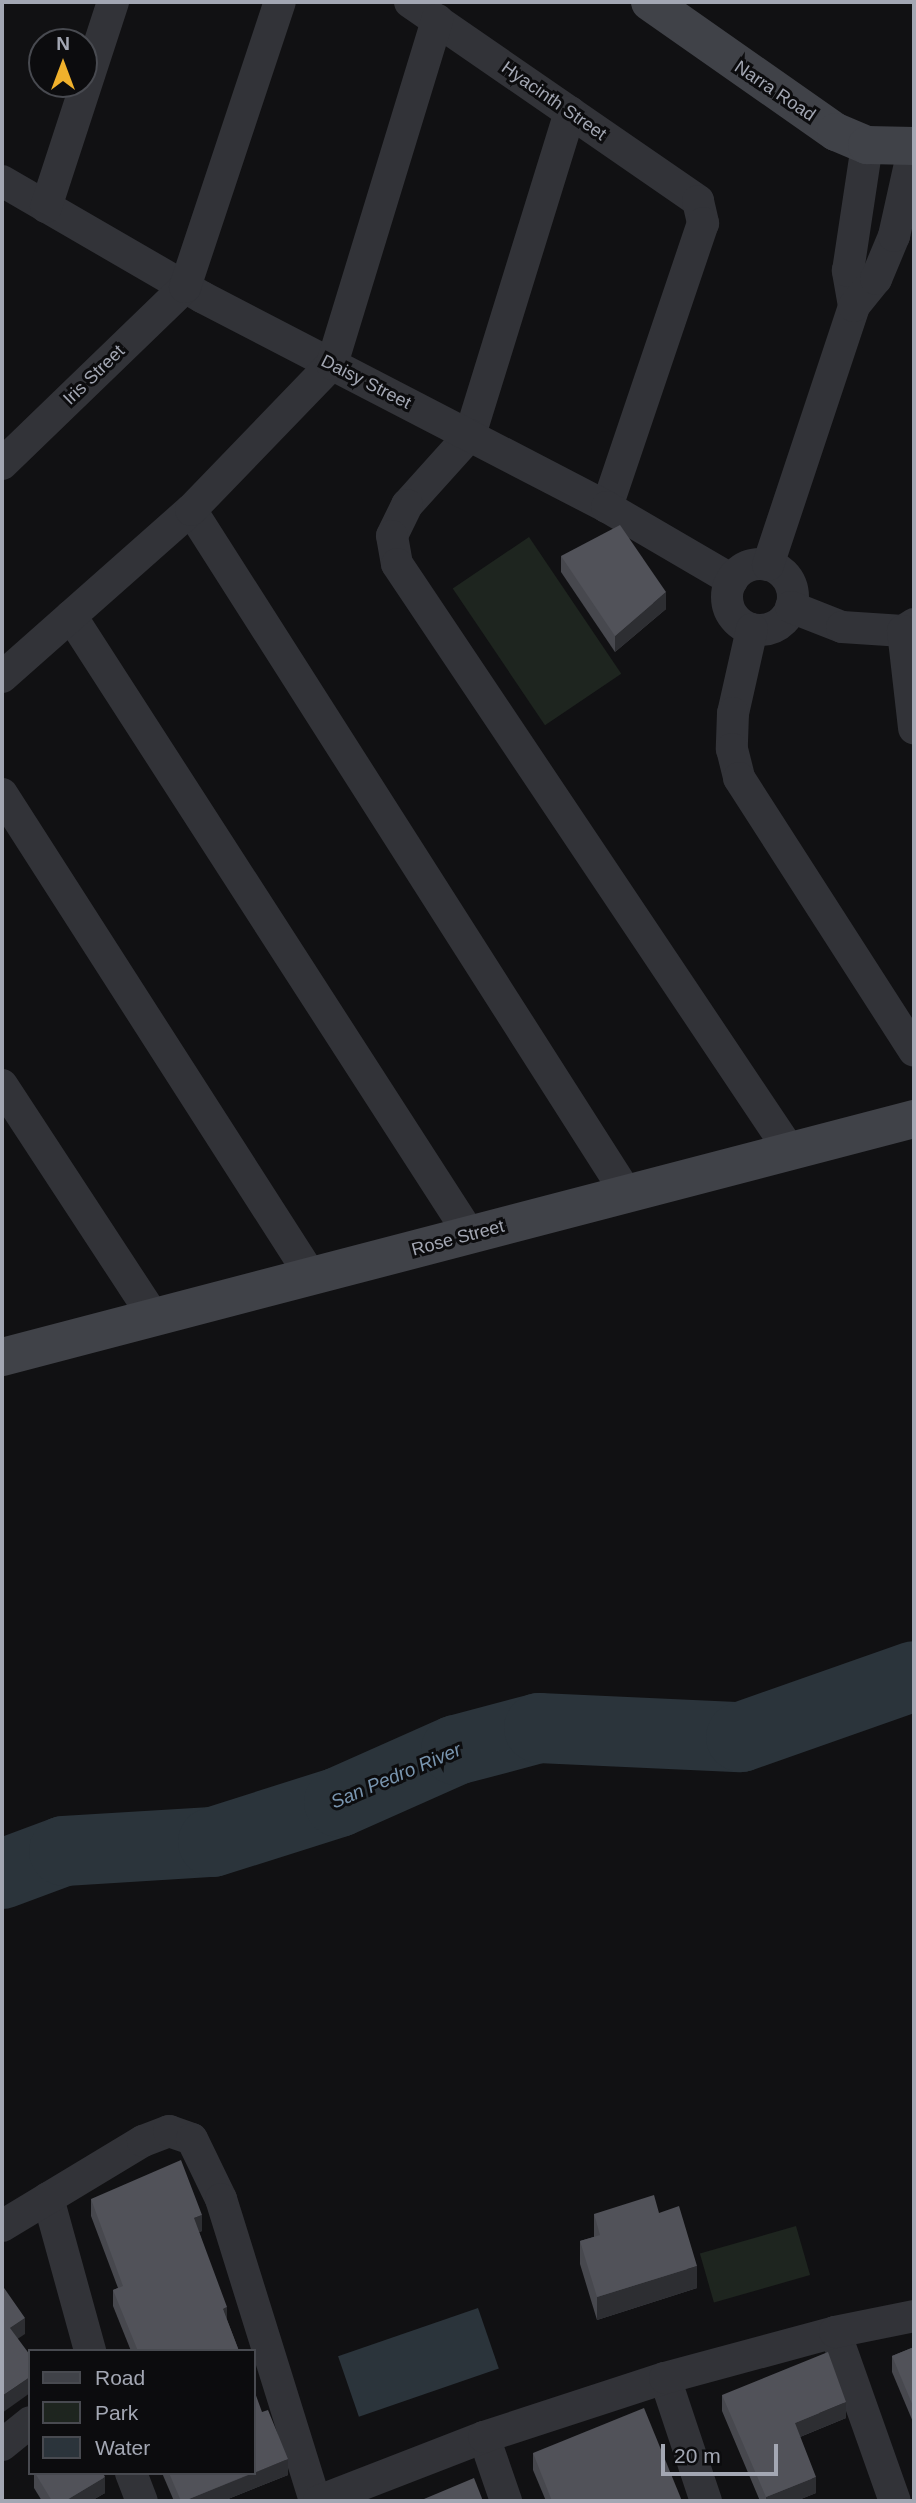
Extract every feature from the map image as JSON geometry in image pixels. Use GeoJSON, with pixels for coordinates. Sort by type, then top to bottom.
{"type":"FeatureCollection","features":[{"type":"Feature","properties":{"kind":"street"},"geometry":{"type":"LineString","coordinates":[[46,207],[113,2]]}},
{"type":"Feature","properties":{"kind":"street"},"geometry":{"type":"LineString","coordinates":[[186,287],[280,2]]}},
{"type":"Feature","properties":{"kind":"street","name":"Hyacinth Street"},"geometry":{"type":"LineString","coordinates":[[410,2],[698,201],[703,223],[607,508]]}},
{"type":"Feature","properties":{"kind":"street","name":"Narra Road"},"geometry":{"type":"LineString","coordinates":[[650,2],[825,125],[867,145],[914,146]]}},
{"type":"Feature","properties":{"kind":"street"},"geometry":{"type":"LineString","coordinates":[[2,677],[191,510],[332,364],[437,20]]}},
{"type":"Feature","properties":{"kind":"street"},"geometry":{"type":"LineString","coordinates":[[569,112],[470,435],[407,505],[392,536],[397,564],[790,1151]]}},
{"type":"Feature","properties":{"kind":"street"},"geometry":{"type":"LineString","coordinates":[[854,306],[848,271],[867,145]]}},
{"type":"Feature","properties":{"kind":"street"},"geometry":{"type":"LineString","coordinates":[[768,565],[854,306],[876,279],[894,236],[914,146]]}},
{"type":"Feature","properties":{"kind":"street","name":"Daisy Street"},"geometry":{"type":"LineString","coordinates":[[2,181],[186,287],[607,508],[732,580]]}},
{"type":"Feature","properties":{"kind":"street","name":"Iris Street"},"geometry":{"type":"LineString","coordinates":[[2,464],[186,287]]}},
{"type":"Feature","properties":{"kind":"street"},"geometry":{"type":"LineString","coordinates":[[191,510],[627,1194]]}},
{"type":"Feature","properties":{"kind":"street"},"geometry":{"type":"LineString","coordinates":[[768,565],[791,586],[791,607],[772,628],[752,629],[729,610],[732,580],[747,567],[768,565]]}},
{"type":"Feature","properties":{"kind":"street"},"geometry":{"type":"LineString","coordinates":[[791,607],[842,627],[909,627],[914,728]]}},
{"type":"Feature","properties":{"kind":"street"},"geometry":{"type":"LineString","coordinates":[[71,616],[470,1235]]}},
{"type":"Feature","properties":{"kind":"street"},"geometry":{"type":"LineString","coordinates":[[752,629],[733,713],[732,748],[738,778],[914,1051]]}},
{"type":"Feature","properties":{"kind":"street"},"geometry":{"type":"LineString","coordinates":[[2,794],[311,1276]]}},
{"type":"Feature","properties":{"kind":"street"},"geometry":{"type":"LineString","coordinates":[[2,1085],[154,1317]]}},
{"type":"Feature","properties":{"kind":"street","name":"Rose Street"},"geometry":{"type":"LineString","coordinates":[[2,1357],[914,1119]]}},
{"type":"Feature","properties":{"kind":"street"},"geometry":{"type":"LineString","coordinates":[[2,2226],[143,2141],[169,2130],[192,2139],[221,2199],[317,2501],[484,2437],[665,2378],[835,2332],[914,2316]]}},
{"type":"Feature","properties":{"kind":"street"},"geometry":{"type":"LineString","coordinates":[[48,2197],[89,2349]]}},
{"type":"Feature","properties":{"kind":"street"},"geometry":{"type":"LineString","coordinates":[[835,2332],[895,2501]]}},
{"type":"Feature","properties":{"kind":"street"},"geometry":{"type":"LineString","coordinates":[[665,2378],[706,2501]]}},
{"type":"Feature","properties":{"kind":"street"},"geometry":{"type":"LineString","coordinates":[[2,2445],[28,2425]]}},
{"type":"Feature","properties":{"kind":"street"},"geometry":{"type":"LineString","coordinates":[[484,2437],[506,2501]]}},
{"type":"Feature","properties":{"kind":"street"},"geometry":{"type":"LineString","coordinates":[[132,2475],[142,2501]]}},
{"type":"Feature","properties":{"kind":"green space"},"geometry":{"type":"Polygon","coordinates":[[[529,537],[621,674],[545,725],[453,588],[529,537]]]}},
{"type":"Feature","properties":{"kind":"green space"},"geometry":{"type":"Polygon","coordinates":[[[796,2226],[810,2275],[714,2303],[700,2254],[796,2226]]]}},
{"type":"Feature","properties":{"kind":"water"},"geometry":{"type":"Polygon","coordinates":[[[478,2308],[499,2369],[359,2417],[338,2356],[478,2308]]]}},
{"type":"Feature","properties":{"kind":"building"},"geometry":{"type":"Polygon","coordinates":[[[620,525],[666,592],[615,636],[561,556],[620,525]]]}},
{"type":"Feature","properties":{"kind":"building"},"geometry":{"type":"Polygon","coordinates":[[[181,2160],[202,2215],[194,2218],[227,2307],[223,2309],[238,2349],[137,2349],[113,2290],[123,2286],[91,2199],[181,2160]]]}},
{"type":"Feature","properties":{"kind":"building"},"geometry":{"type":"Polygon","coordinates":[[[654,2195],[659,2213],[679,2206],[697,2266],[597,2297],[580,2241],[600,2235],[594,2214],[654,2195]]]}},
{"type":"Feature","properties":{"kind":"building"},"geometry":{"type":"Polygon","coordinates":[[[2,2285],[25,2318],[10,2328],[28,2352],[28,2378],[2,2396],[2,2285]]]}},
{"type":"Feature","properties":{"kind":"building"},"geometry":{"type":"Polygon","coordinates":[[[914,2347],[914,2405],[913,2406],[892,2356],[914,2347]]]}},
{"type":"Feature","properties":{"kind":"building"},"geometry":{"type":"Polygon","coordinates":[[[828,2352],[846,2402],[795,2423],[816,2477],[766,2497],[722,2395],[828,2352]]]}},
{"type":"Feature","properties":{"kind":"building"},"geometry":{"type":"Polygon","coordinates":[[[256,2396],[262,2412],[268,2410],[288,2459],[256,2472],[256,2396]]]}},
{"type":"Feature","properties":{"kind":"building"},"geometry":{"type":"Polygon","coordinates":[[[644,2408],[682,2501],[552,2501],[533,2453],[644,2408]]]}},
{"type":"Feature","properties":{"kind":"building"},"geometry":{"type":"Polygon","coordinates":[[[36,2475],[105,2477],[65,2501],[52,2501],[36,2475]]]}},
{"type":"Feature","properties":{"kind":"building"},"geometry":{"type":"Polygon","coordinates":[[[170,2475],[247,2475],[184,2501],[181,2501],[170,2475]]]}},
{"type":"Feature","properties":{"kind":"building"},"geometry":{"type":"Polygon","coordinates":[[[474,2478],[483,2501],[424,2499],[474,2478]]]}},
{"type":"Feature","properties":{"kind":"waterway","name":"San Pedro River"},"geometry":{"type":"LineString","coordinates":[[2,1874],[64,1851],[213,1842],[339,1802],[456,1750],[539,1728],[741,1737],[914,1676]]}}]}
